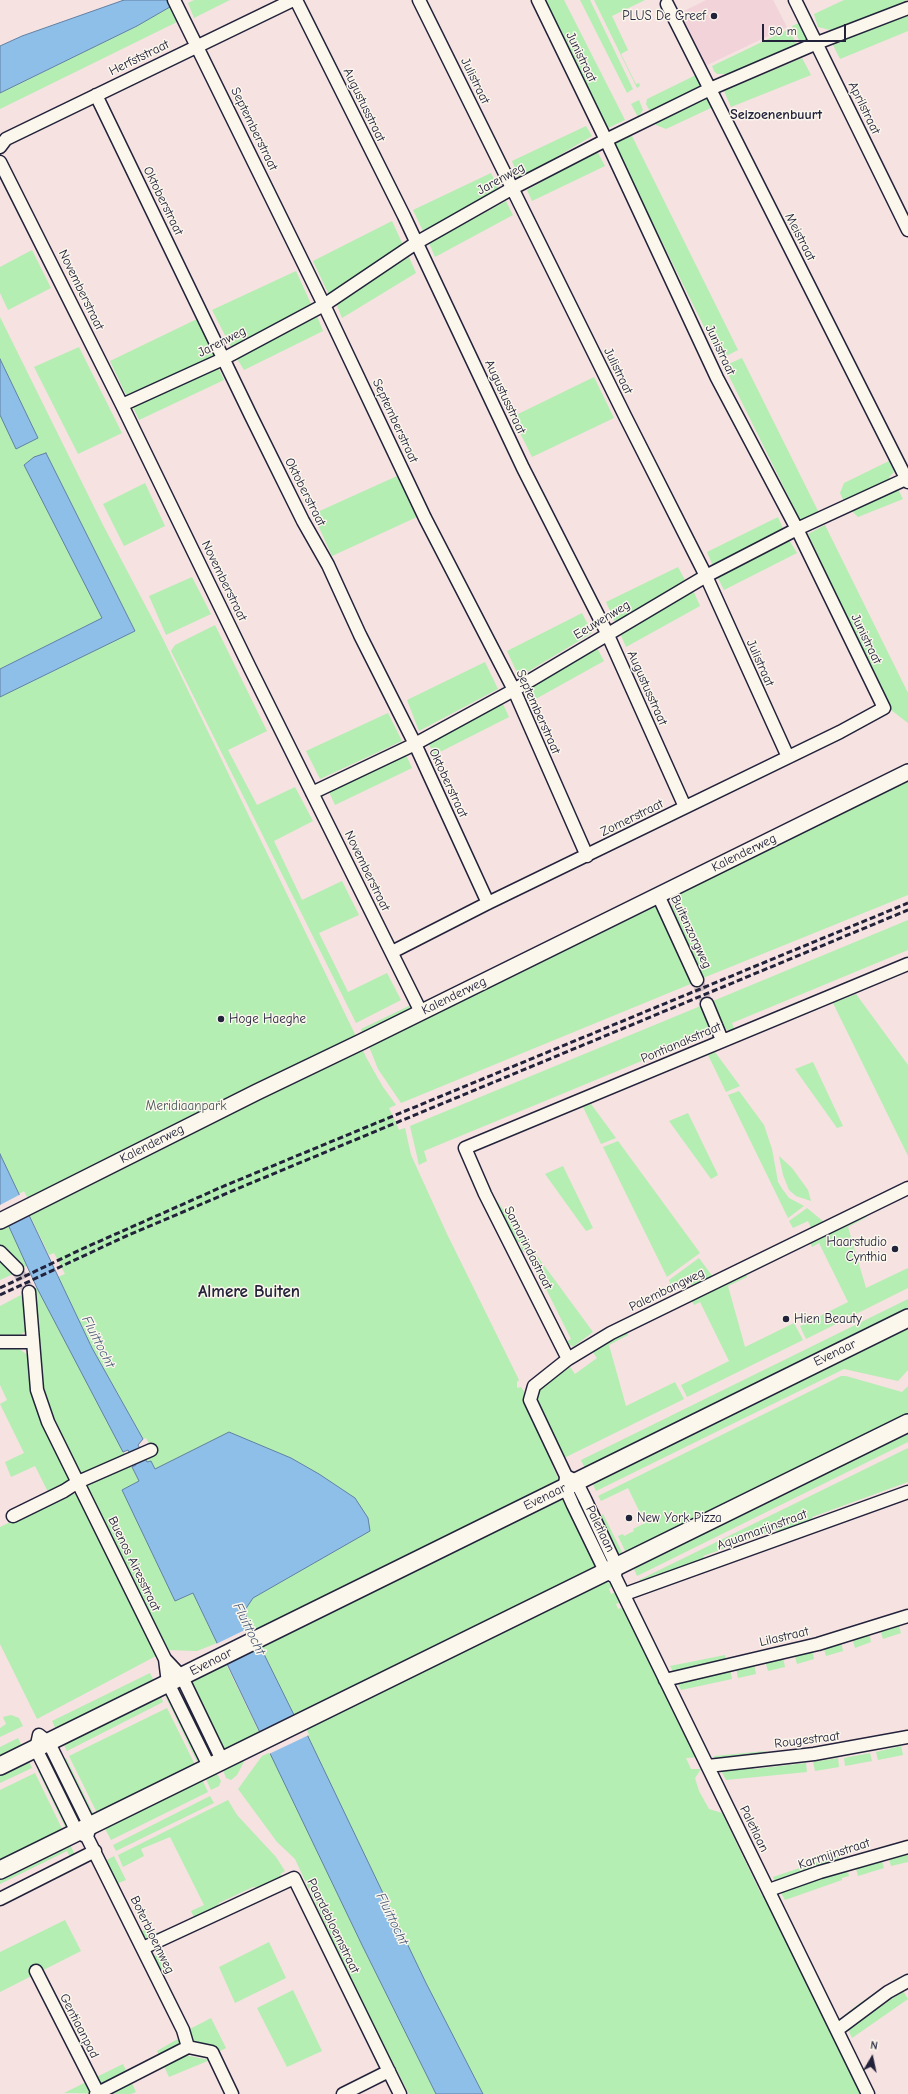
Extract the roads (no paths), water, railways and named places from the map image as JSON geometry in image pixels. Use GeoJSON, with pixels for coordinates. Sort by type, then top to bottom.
{"type":"FeatureCollection","features":[{"type":"Feature","properties":{"kind":"main road","name":"Evenaar"},"geometry":{"type":"LineString","coordinates":[[0,1766],[39,1739],[175,1680],[569,1481],[908,1318]]}},
{"type":"Feature","properties":{"kind":"main road"},"geometry":{"type":"LineString","coordinates":[[0,1870],[85,1831],[216,1763],[310,1719],[612,1571],[908,1423]]}},
{"type":"Feature","properties":{"kind":"street","name":"Herfststraat"},"geometry":{"type":"LineString","coordinates":[[0,147],[6,139],[197,45],[293,0]]}},
{"type":"Feature","properties":{"kind":"street","name":"Augustusstraat"},"geometry":{"type":"LineString","coordinates":[[296,0],[416,243],[523,468],[607,633],[685,807]]}},
{"type":"Feature","properties":{"kind":"street","name":"Julistraat"},"geometry":{"type":"LineString","coordinates":[[419,0],[513,188],[620,408],[706,576],[788,757]]}},
{"type":"Feature","properties":{"kind":"street","name":"Junistraat"},"geometry":{"type":"LineString","coordinates":[[538,0],[606,140],[717,378],[797,529],[884,708]]}},
{"type":"Feature","properties":{"kind":"street","name":"Aprilstraat"},"geometry":{"type":"LineString","coordinates":[[795,0],[908,230]]}},
{"type":"Feature","properties":{"kind":"street","name":"Septemberstraat"},"geometry":{"type":"LineString","coordinates":[[176,4],[324,305],[425,518],[514,690],[587,856]]}},
{"type":"Feature","properties":{"kind":"street","name":"Meistraat"},"geometry":{"type":"LineString","coordinates":[[667,4],[907,479]]}},
{"type":"Feature","properties":{"kind":"street","name":"Jarenweg"},"geometry":{"type":"LineString","coordinates":[[122,405],[223,358],[324,305],[416,243],[513,188],[606,140],[710,89],[817,43],[908,8]]}},
{"type":"Feature","properties":{"kind":"street","name":"Oktoberstraat"},"geometry":{"type":"LineString","coordinates":[[96,95],[301,517],[328,565],[360,635],[415,744],[488,903]]}},
{"type":"Feature","properties":{"kind":"street","name":"Novemberstraat"},"geometry":{"type":"LineString","coordinates":[[0,162],[122,405],[421,1012]]}},
{"type":"Feature","properties":{"kind":"street","name":"Eeuwenweg"},"geometry":{"type":"LineString","coordinates":[[312,793],[415,744],[514,690],[607,633],[706,576],[797,529],[907,479]]}},
{"type":"Feature","properties":{"kind":"street","name":"Zomerstraat"},"geometry":{"type":"LineString","coordinates":[[392,952],[488,903],[840,732],[884,708]]}},
{"type":"Feature","properties":{"kind":"street","name":"Kalenderweg"},"geometry":{"type":"LineString","coordinates":[[0,1221],[257,1092],[908,772]]}},
{"type":"Feature","properties":{"kind":"street","name":"Buitenzorgweg"},"geometry":{"type":"LineString","coordinates":[[658,895],[697,980]]}},
{"type":"Feature","properties":{"kind":"street","name":"Pontianakstraat"},"geometry":{"type":"LineString","coordinates":[[465,1148],[908,964]]}},
{"type":"Feature","properties":{"kind":"street"},"geometry":{"type":"LineString","coordinates":[[707,1004],[722,1040]]}},
{"type":"Feature","properties":{"kind":"street","name":"Samarindastraat"},"geometry":{"type":"LineString","coordinates":[[465,1148],[485,1194],[568,1359]]}},
{"type":"Feature","properties":{"kind":"street","name":"Palembangweg"},"geometry":{"type":"LineString","coordinates":[[569,1481],[530,1400],[534,1386],[568,1359],[617,1330],[908,1188]]}},
{"type":"Feature","properties":{"kind":"street"},"geometry":{"type":"LineString","coordinates":[[0,1252],[17,1269]]}},
{"type":"Feature","properties":{"kind":"street","name":"Buenos Airesstraat"},"geometry":{"type":"LineString","coordinates":[[29,1292],[37,1390],[48,1422],[175,1680]]}},
{"type":"Feature","properties":{"kind":"street"},"geometry":{"type":"LineString","coordinates":[[0,1342],[33,1342]]}},
{"type":"Feature","properties":{"kind":"street"},"geometry":{"type":"LineString","coordinates":[[13,1516],[64,1491],[78,1482],[151,1450]]}},
{"type":"Feature","properties":{"kind":"street","name":"Paletlaan"},"geometry":{"type":"LineString","coordinates":[[569,1481],[868,2094]]}},
{"type":"Feature","properties":{"kind":"street","name":"Aquamarijnstraat"},"geometry":{"type":"LineString","coordinates":[[625,1594],[908,1492]]}},
{"type":"Feature","properties":{"kind":"street","name":"Lilastraat"},"geometry":{"type":"LineString","coordinates":[[665,1680],[818,1644],[908,1616]]}},
{"type":"Feature","properties":{"kind":"street"},"geometry":{"type":"LineString","coordinates":[[175,1680],[216,1763]]}},
{"type":"Feature","properties":{"kind":"street","name":"Rougestraat"},"geometry":{"type":"LineString","coordinates":[[708,1766],[814,1754],[908,1737]]}},
{"type":"Feature","properties":{"kind":"street","name":"Boterbloemweg"},"geometry":{"type":"LineString","coordinates":[[39,1739],[96,1851],[183,2030],[188,2047]]}},
{"type":"Feature","properties":{"kind":"street","name":"Karmijnstraat"},"geometry":{"type":"LineString","coordinates":[[769,1890],[820,1872],[908,1847]]}},
{"type":"Feature","properties":{"kind":"street"},"geometry":{"type":"LineString","coordinates":[[0,1899],[96,1851]]}},
{"type":"Feature","properties":{"kind":"street","name":"Paardebloemstraat"},"geometry":{"type":"LineString","coordinates":[[143,1948],[294,1878],[389,2071]]}},
{"type":"Feature","properties":{"kind":"street","name":"Gentiaanpad"},"geometry":{"type":"LineString","coordinates":[[36,1971],[97,2094]]}},
{"type":"Feature","properties":{"kind":"street"},"geometry":{"type":"LineString","coordinates":[[837,2030],[888,1992],[908,1980]]}},
{"type":"Feature","properties":{"kind":"street"},"geometry":{"type":"LineString","coordinates":[[97,2094],[188,2047],[212,2052],[232,2094]]}},
{"type":"Feature","properties":{"kind":"street"},"geometry":{"type":"LineString","coordinates":[[343,2094],[389,2071],[400,2094]]}},
{"type":"Feature","properties":{"kind":"water"},"geometry":{"type":"Polygon","coordinates":[[[124,0],[182,0],[137,26],[0,93],[0,46],[22,36],[124,0]]]}},
{"type":"Feature","properties":{"kind":"water"},"geometry":{"type":"Polygon","coordinates":[[[0,359],[38,438],[16,449],[0,415],[0,359]]]}},
{"type":"Feature","properties":{"kind":"water"},"geometry":{"type":"Polygon","coordinates":[[[46,453],[135,631],[0,697],[0,669],[102,618],[24,465],[34,457],[46,453]]]}},
{"type":"Feature","properties":{"kind":"water","name":"Fluittocht"},"geometry":{"type":"Polygon","coordinates":[[[0,1154],[92,1348],[143,1439],[138,1445],[147,1462],[151,1461],[155,1469],[229,1432],[291,1458],[319,1474],[355,1498],[368,1518],[370,1531],[253,1598],[245,1610],[250,1626],[258,1632],[259,1644],[296,1719],[303,1726],[426,1983],[483,2094],[436,2094],[362,1945],[193,1593],[175,1601],[122,1490],[139,1481],[132,1467],[136,1465],[128,1450],[123,1452],[37,1288],[0,1207],[0,1154]]]}},
{"type":"Feature","properties":{"kind":"tunnel"},"geometry":{"type":"LineString","coordinates":[[697,980],[707,1004]]}},
{"type":"Feature","properties":{"kind":"tunnel"},"geometry":{"type":"LineString","coordinates":[[17,1269],[29,1292]]}},
{"type":"Feature","properties":{"kind":"railway"},"geometry":{"type":"LineString","coordinates":[[0,1288],[82,1249],[224,1186],[908,903]]}},
{"type":"Feature","properties":{"kind":"railway"},"geometry":{"type":"LineString","coordinates":[[0,1295],[124,1237],[244,1186],[908,910]]}},
{"type":"Feature","properties":{"kind":"place","name":"PLUS De Greef"},"geometry":{"type":"Point","coordinates":[714,16]}},
{"type":"Feature","properties":{"kind":"place","name":"Hoge Haeghe"},"geometry":{"type":"Point","coordinates":[221,1019]}},
{"type":"Feature","properties":{"kind":"place","name":"Haarstudio Cynthia"},"geometry":{"type":"Point","coordinates":[895,1249]}},
{"type":"Feature","properties":{"kind":"place","name":"Hien Beauty"},"geometry":{"type":"Point","coordinates":[786,1319]}},
{"type":"Feature","properties":{"kind":"place","name":"New York Pizza"},"geometry":{"type":"Point","coordinates":[629,1518]}},
{"type":"Feature","properties":{"kind":"district","name":"Seizoenenbuurt"},"geometry":{"type":"Point","coordinates":[776,115]}},
{"type":"Feature","properties":{"kind":"district","name":"Almere Buiten"},"geometry":{"type":"Point","coordinates":[249,1292]}},
{"type":"Feature","properties":{"kind":"park label","name":"Meridiaanpark"},"geometry":{"type":"Point","coordinates":[186,1106]}}]}
